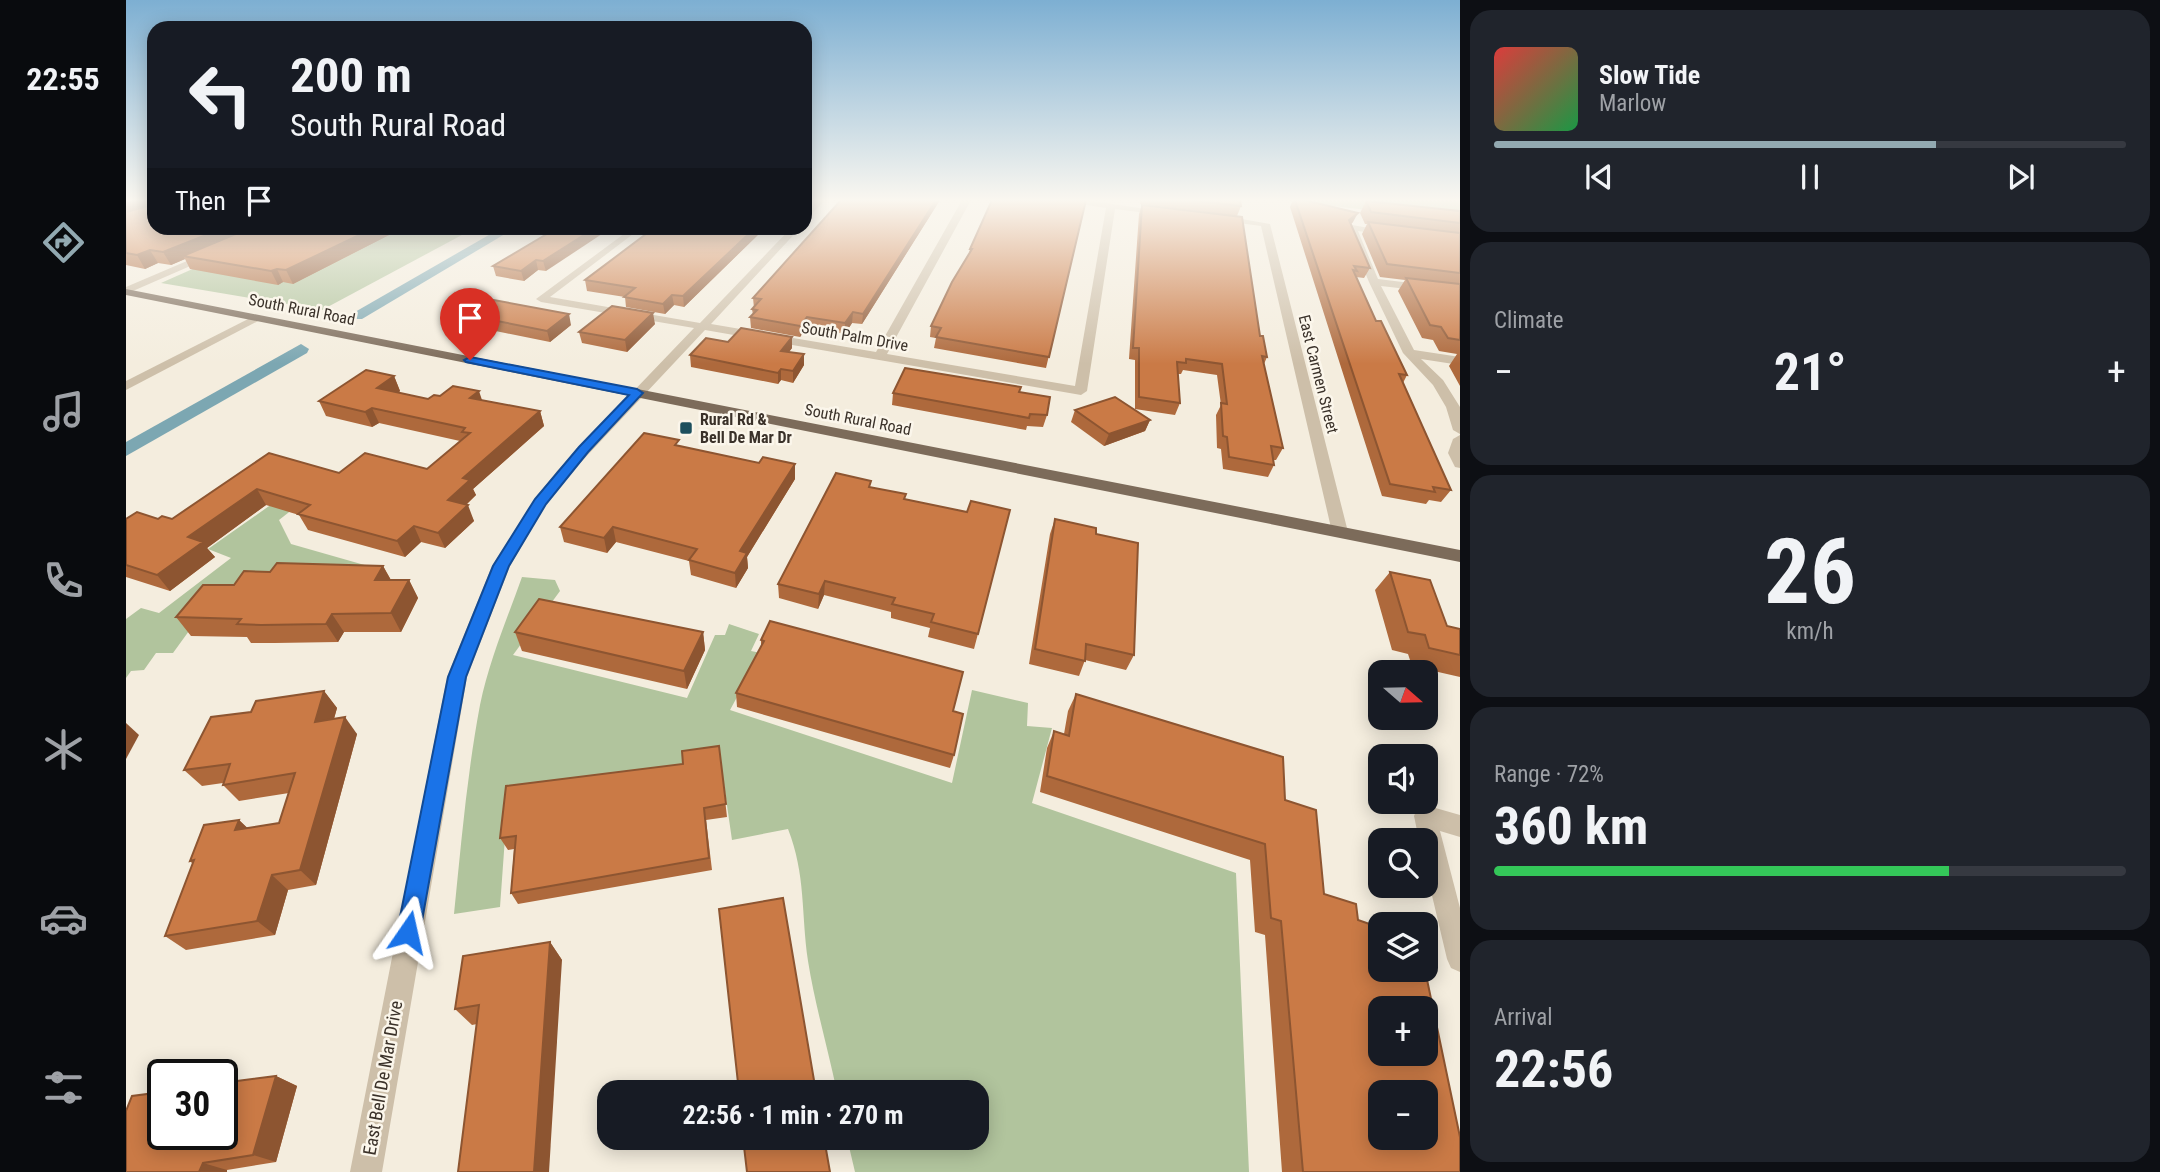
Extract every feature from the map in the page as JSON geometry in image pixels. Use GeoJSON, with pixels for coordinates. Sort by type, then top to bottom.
{"type":"FeatureCollection","features":[{"type":"Feature","properties":{"kind":"main road","name":"South Rural Road"},"geometry":{"type":"LineString","coordinates":[[126,292],[1460,556]]}},
{"type":"Feature","properties":{"kind":"street"},"geometry":{"type":"LineString","coordinates":[[126,292],[210,255]]}},
{"type":"Feature","properties":{"kind":"street","name":"South Palm Drive"},"geometry":{"type":"LineString","coordinates":[[601,255],[541,299],[1081,391],[1103,255]]}},
{"type":"Feature","properties":{"kind":"street","name":"East Bell De Mar Drive"},"geometry":{"type":"LineString","coordinates":[[366,1172],[457,677],[501,566],[540,502],[583,449],[770,255]]}},
{"type":"Feature","properties":{"kind":"street"},"geometry":{"type":"LineString","coordinates":[[880,356],[936,255]]}},
{"type":"Feature","properties":{"kind":"street","name":"East Carmen Street"},"geometry":{"type":"LineString","coordinates":[[1272,255],[1339,531]]}},
{"type":"Feature","properties":{"kind":"street"},"geometry":{"type":"LineString","coordinates":[[1363,255],[1409,353],[1438,383],[1453,407],[1460,429]]}},
{"type":"Feature","properties":{"kind":"street"},"geometry":{"type":"LineString","coordinates":[[1374,282],[1460,292]]}},
{"type":"Feature","properties":{"kind":"street"},"geometry":{"type":"LineString","coordinates":[[126,386],[256,318]]}},
{"type":"Feature","properties":{"kind":"street"},"geometry":{"type":"LineString","coordinates":[[1409,353],[1460,360]]}},
{"type":"Feature","properties":{"kind":"street"},"geometry":{"type":"LineString","coordinates":[[1460,439],[1455,453],[1460,464]]}},
{"type":"Feature","properties":{"kind":"street"},"geometry":{"type":"LineString","coordinates":[[1460,826],[1424,816],[1460,959]]}},
{"type":"Feature","properties":{"kind":"green space"},"geometry":{"type":"Polygon","coordinates":[[[225,255],[425,255],[322,310],[161,283],[225,255]]]}},
{"type":"Feature","properties":{"kind":"green space"},"geometry":{"type":"Polygon","coordinates":[[[272,504],[293,509],[279,520],[291,544],[382,570],[210,602],[173,653],[156,653],[144,670],[131,671],[126,678],[126,619],[141,608],[159,613],[231,558],[208,549],[272,504]]]}},
{"type":"Feature","properties":{"kind":"green space"},"geometry":{"type":"Polygon","coordinates":[[[522,577],[555,580],[560,591],[513,655],[687,698],[715,635],[725,635],[729,624],[759,634],[751,651],[761,653],[730,710],[952,783],[972,690],[1028,703],[1027,726],[1052,728],[1032,803],[1236,873],[1249,1172],[855,1172],[850,1150],[989,1150],[989,1080],[834,1080],[811,977],[798,862],[788,829],[732,840],[720,757],[508,796],[500,907],[454,914],[475,731],[493,656],[522,577]]]}},
{"type":"Feature","properties":{"kind":"building"},"geometry":{"type":"Polygon","coordinates":[[[318,255],[286,270],[271,271],[183,256],[318,255]]]}},
{"type":"Feature","properties":{"kind":"building"},"geometry":{"type":"Polygon","coordinates":[[[512,255],[553,255],[543,261],[536,260],[521,271],[493,266],[512,255]]]}},
{"type":"Feature","properties":{"kind":"building"},"geometry":{"type":"Polygon","coordinates":[[[619,255],[727,255],[683,296],[672,295],[663,304],[624,297],[635,288],[585,280],[619,255]]]}},
{"type":"Feature","properties":{"kind":"building"},"geometry":{"type":"Polygon","coordinates":[[[792,255],[901,255],[863,314],[853,312],[845,323],[807,317],[800,326],[750,317],[757,310],[752,309],[761,299],[753,298],[792,255]]]}},
{"type":"Feature","properties":{"kind":"building"},"geometry":{"type":"Polygon","coordinates":[[[969,255],[1073,255],[1049,357],[936,337],[941,328],[931,326],[969,255]]]}},
{"type":"Feature","properties":{"kind":"building"},"geometry":{"type":"Polygon","coordinates":[[[1139,255],[1248,255],[1260,336],[1263,336],[1267,357],[1262,356],[1283,448],[1271,446],[1274,465],[1229,457],[1227,437],[1223,436],[1221,403],[1227,404],[1222,364],[1186,359],[1186,363],[1177,362],[1180,403],[1139,397],[1139,348],[1133,348],[1139,255]]]}},
{"type":"Feature","properties":{"kind":"building"},"geometry":{"type":"Polygon","coordinates":[[[1313,255],[1364,255],[1370,268],[1354,266],[1357,271],[1353,270],[1376,321],[1381,321],[1407,375],[1399,374],[1451,490],[1433,487],[1435,492],[1390,484],[1313,255]]]}},
{"type":"Feature","properties":{"kind":"building"},"geometry":{"type":"Polygon","coordinates":[[[1383,255],[1460,255],[1460,273],[1387,264],[1383,255]]]}},
{"type":"Feature","properties":{"kind":"building"},"geometry":{"type":"Polygon","coordinates":[[[1406,278],[1460,284],[1460,340],[1448,338],[1441,327],[1430,325],[1406,278]]]}},
{"type":"Feature","properties":{"kind":"building"},"geometry":{"type":"Polygon","coordinates":[[[456,293],[569,314],[547,331],[482,318],[470,320],[456,293]]]}},
{"type":"Feature","properties":{"kind":"building"},"geometry":{"type":"Polygon","coordinates":[[[612,306],[653,313],[625,340],[579,332],[612,306]]]}},
{"type":"Feature","properties":{"kind":"building"},"geometry":{"type":"Polygon","coordinates":[[[741,328],[792,337],[781,351],[804,354],[793,371],[781,369],[778,373],[690,355],[706,338],[728,342],[741,328]]]}},
{"type":"Feature","properties":{"kind":"building"},"geometry":{"type":"Polygon","coordinates":[[[905,368],[1021,387],[1019,392],[1050,397],[1047,415],[1030,414],[1029,418],[893,393],[905,368]]]}},
{"type":"Feature","properties":{"kind":"building"},"geometry":{"type":"Polygon","coordinates":[[[366,370],[394,376],[377,388],[428,399],[434,395],[440,396],[453,386],[479,391],[470,398],[540,411],[463,478],[470,480],[448,500],[468,505],[438,533],[414,526],[397,541],[298,514],[310,505],[257,489],[188,537],[203,542],[157,575],[126,565],[126,519],[137,512],[158,519],[162,516],[172,519],[269,453],[339,473],[365,453],[427,469],[470,433],[462,432],[465,428],[372,408],[365,412],[319,401],[366,370]]]}},
{"type":"Feature","properties":{"kind":"building"},"geometry":{"type":"Polygon","coordinates":[[[1115,397],[1150,420],[1109,434],[1075,410],[1115,397]]]}},
{"type":"Feature","properties":{"kind":"building"},"geometry":{"type":"Polygon","coordinates":[[[644,433],[679,440],[675,445],[759,463],[763,457],[795,464],[740,551],[747,553],[735,573],[689,560],[697,549],[613,527],[604,538],[560,527],[644,433]]]}},
{"type":"Feature","properties":{"kind":"building"},"geometry":{"type":"Polygon","coordinates":[[[836,473],[871,481],[869,487],[906,494],[904,499],[967,512],[971,501],[1010,510],[978,634],[931,622],[934,614],[892,604],[895,598],[825,581],[819,594],[778,584],[836,473]]]}},
{"type":"Feature","properties":{"kind":"building"},"geometry":{"type":"Polygon","coordinates":[[[1055,519],[1096,528],[1096,534],[1138,543],[1134,655],[1086,644],[1085,661],[1035,649],[1055,519]]]}},
{"type":"Feature","properties":{"kind":"building"},"geometry":{"type":"Polygon","coordinates":[[[277,563],[383,566],[375,580],[409,580],[391,613],[332,614],[326,624],[237,624],[241,619],[176,617],[203,585],[234,585],[244,571],[270,572],[277,563]]]}},
{"type":"Feature","properties":{"kind":"building"},"geometry":{"type":"Polygon","coordinates":[[[1390,572],[1430,580],[1447,626],[1460,629],[1460,655],[1429,648],[1425,635],[1408,632],[1390,572]]]}},
{"type":"Feature","properties":{"kind":"building"},"geometry":{"type":"Polygon","coordinates":[[[539,599],[703,632],[684,671],[515,632],[539,599]]]}},
{"type":"Feature","properties":{"kind":"building"},"geometry":{"type":"Polygon","coordinates":[[[770,621],[963,672],[953,711],[963,714],[954,755],[736,693],[764,641],[761,640],[770,621]]]}},
{"type":"Feature","properties":{"kind":"building"},"geometry":{"type":"Polygon","coordinates":[[[324,691],[315,722],[345,717],[300,870],[272,875],[257,921],[165,936],[194,860],[190,861],[204,825],[239,820],[235,830],[279,823],[295,773],[223,785],[230,764],[184,770],[211,717],[251,712],[256,701],[324,691]]]}},
{"type":"Feature","properties":{"kind":"building"},"geometry":{"type":"Polygon","coordinates":[[[1076,694],[1283,757],[1285,800],[1316,810],[1324,894],[1356,904],[1358,920],[1368,923],[1368,982],[1428,982],[1430,996],[1368,996],[1368,1066],[1438,1066],[1438,1032],[1460,1137],[1460,1172],[1303,1172],[1281,921],[1271,918],[1265,844],[1047,776],[1054,731],[1069,736],[1076,694]]]}},
{"type":"Feature","properties":{"kind":"building"},"geometry":{"type":"Polygon","coordinates":[[[719,746],[726,804],[704,808],[709,858],[511,893],[516,836],[500,838],[506,786],[683,764],[682,751],[719,746]]]}},
{"type":"Feature","properties":{"kind":"building"},"geometry":{"type":"Polygon","coordinates":[[[783,898],[814,1080],[738,1080],[719,909],[783,898]]]}},
{"type":"Feature","properties":{"kind":"building"},"geometry":{"type":"Polygon","coordinates":[[[550,942],[534,1172],[458,1172],[479,1005],[455,1009],[463,956],[550,942]]]}},
{"type":"Feature","properties":{"kind":"building"},"geometry":{"type":"Polygon","coordinates":[[[276,1076],[253,1155],[203,1163],[199,1172],[126,1172],[126,1111],[132,1096],[147,1094],[147,1150],[238,1150],[238,1081],[276,1076]]]}},
{"type":"Feature","properties":{"kind":"building"},"geometry":{"type":"Polygon","coordinates":[[[744,1150],[826,1150],[830,1172],[747,1172],[744,1150]]]}},
{"type":"Feature","properties":{"kind":"waterway"},"geometry":{"type":"LineString","coordinates":[[356,316],[463,255]]}},
{"type":"Feature","properties":{"kind":"waterway"},"geometry":{"type":"LineString","coordinates":[[126,450],[301,349]]}},
{"type":"Feature","properties":{"kind":"place","name":"Rural Rd & Bell De Mar Dr"},"geometry":{"type":"Point","coordinates":[686,428]}},
{"type":"Feature","properties":{"kind":"route"},"geometry":{"type":"LineString","coordinates":[[408,932],[457,677],[501,566],[540,502],[562,474],[637,393],[470,360]]}}]}
